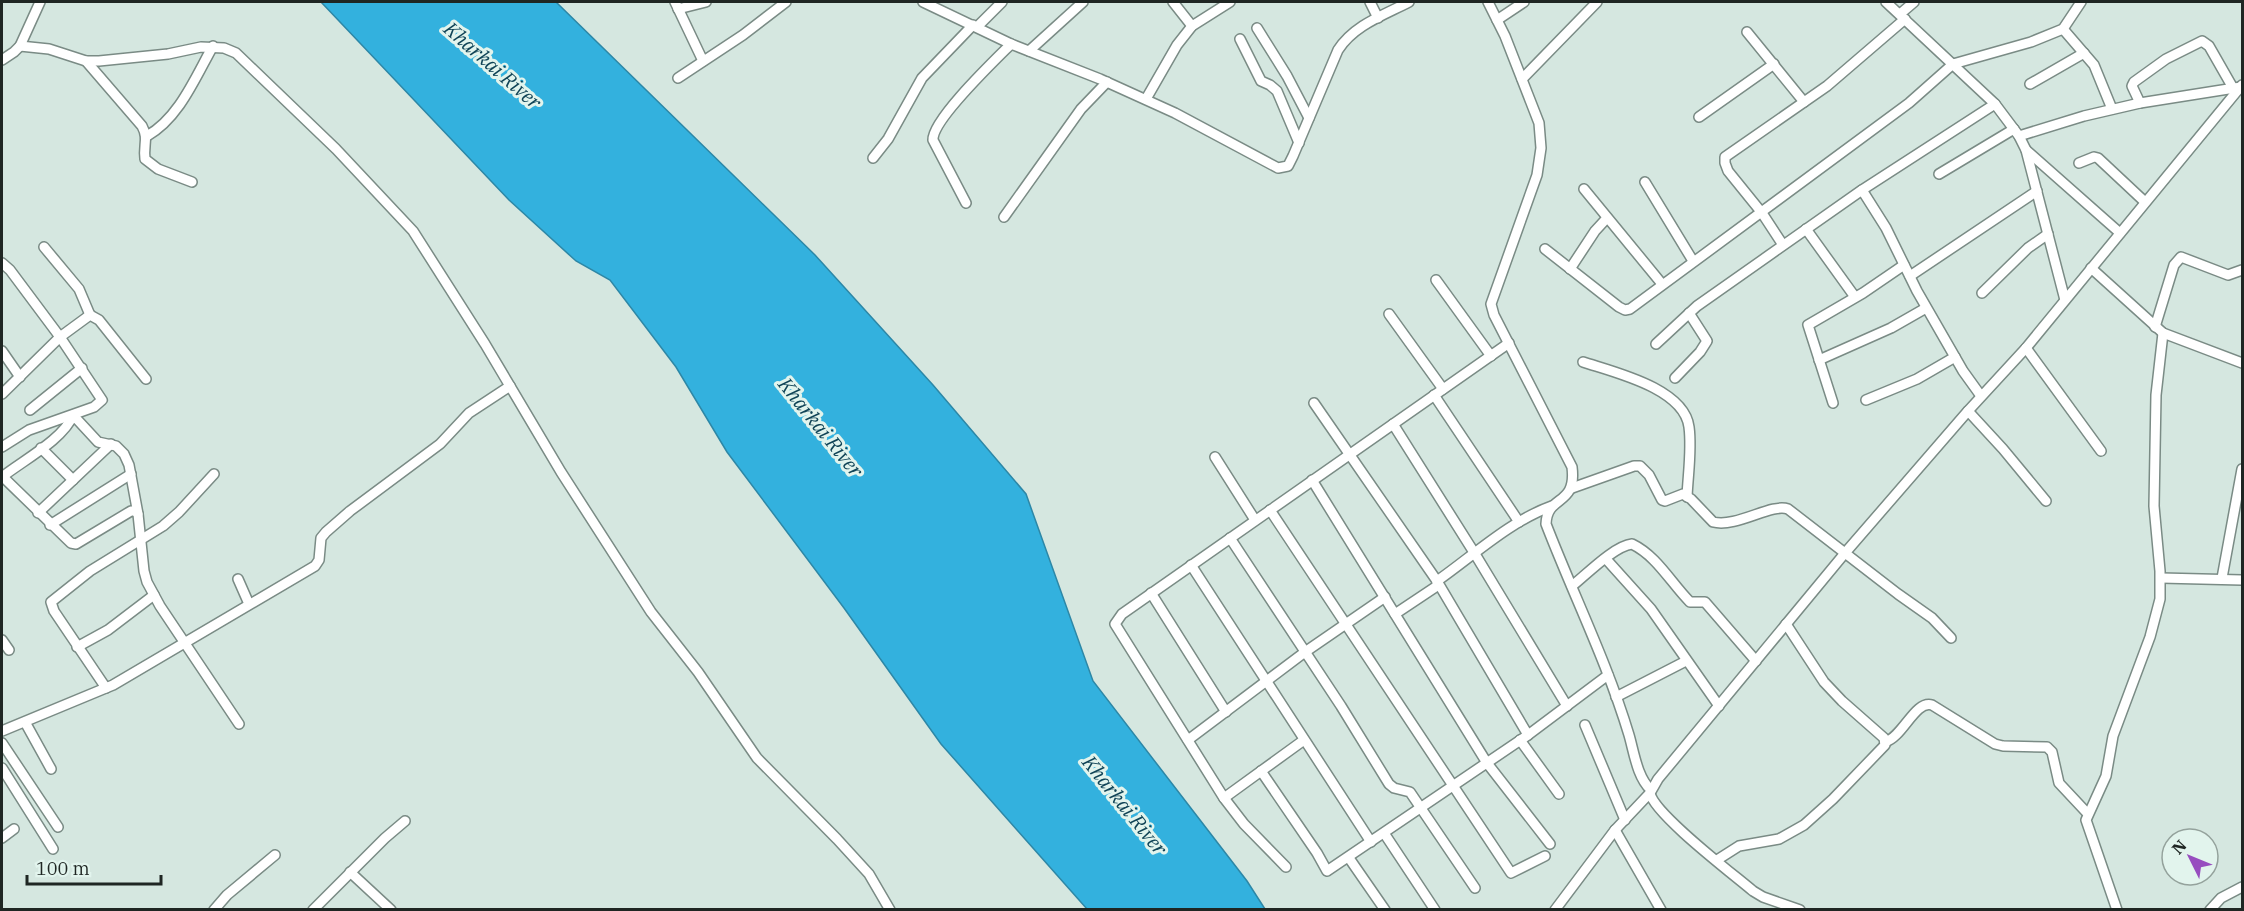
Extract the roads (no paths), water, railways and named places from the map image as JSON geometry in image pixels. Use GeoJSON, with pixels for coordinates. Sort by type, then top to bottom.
{"type":"FeatureCollection","features":[{"type":"Feature","properties":{"kind":"street"},"geometry":{"type":"LineString","coordinates":[[2,60],[20,46],[40,2]]}},
{"type":"Feature","properties":{"kind":"street"},"geometry":{"type":"LineString","coordinates":[[703,61],[676,5],[706,2]]}},
{"type":"Feature","properties":{"kind":"street"},"geometry":{"type":"LineString","coordinates":[[678,78],[786,2]]}},
{"type":"Feature","properties":{"kind":"street"},"geometry":{"type":"LineString","coordinates":[[923,2],[1011,44],[1175,112],[1278,168],[1287,166],[1299,143],[1338,50],[1345,39],[1356,29],[1409,2]]}},
{"type":"Feature","properties":{"kind":"street"},"geometry":{"type":"LineString","coordinates":[[939,9],[946,2]]}},
{"type":"Feature","properties":{"kind":"street"},"geometry":{"type":"LineString","coordinates":[[873,158],[888,139],[922,78],[1002,2]]}},
{"type":"Feature","properties":{"kind":"street"},"geometry":{"type":"LineString","coordinates":[[1029,51],[1083,2]]}},
{"type":"Feature","properties":{"kind":"street"},"geometry":{"type":"LineString","coordinates":[[1173,2],[1192,26]]}},
{"type":"Feature","properties":{"kind":"street"},"geometry":{"type":"LineString","coordinates":[[1146,99],[1177,45],[1192,26],[1230,2]]}},
{"type":"Feature","properties":{"kind":"street"},"geometry":{"type":"LineString","coordinates":[[1370,2],[1378,18]]}},
{"type":"Feature","properties":{"kind":"street"},"geometry":{"type":"LineString","coordinates":[[1395,614],[1520,522],[1568,495],[1572,488],[1572,467],[1494,315],[1491,304],[1530,195],[1539,166],[1541,148],[1539,123],[1488,2]]}},
{"type":"Feature","properties":{"kind":"street"},"geometry":{"type":"LineString","coordinates":[[1497,20],[1524,2]]}},
{"type":"Feature","properties":{"kind":"street"},"geometry":{"type":"LineString","coordinates":[[1522,79],[1597,2]]}},
{"type":"Feature","properties":{"kind":"street"},"geometry":{"type":"LineString","coordinates":[[1886,2],[1995,104],[2017,133],[2026,150],[2066,300]]}},
{"type":"Feature","properties":{"kind":"street"},"geometry":{"type":"LineString","coordinates":[[1783,245],[1762,213],[1728,171],[1725,157],[1827,86],[1902,17],[1914,2]]}},
{"type":"Feature","properties":{"kind":"street"},"geometry":{"type":"LineString","coordinates":[[1545,249],[1625,310],[1630,309],[1909,103],[1953,64],[2031,42],[2063,29],[2080,2]]}},
{"type":"Feature","properties":{"kind":"street"},"geometry":{"type":"LineString","coordinates":[[1257,28],[1287,76],[1309,118]]}},
{"type":"Feature","properties":{"kind":"street"},"geometry":{"type":"LineString","coordinates":[[2063,29],[2094,65],[2112,110]]}},
{"type":"Feature","properties":{"kind":"street"},"geometry":{"type":"LineString","coordinates":[[1747,32],[1804,102]]}},
{"type":"Feature","properties":{"kind":"street"},"geometry":{"type":"LineString","coordinates":[[1240,39],[1262,81],[1277,91],[1299,143]]}},
{"type":"Feature","properties":{"kind":"street"},"geometry":{"type":"LineString","coordinates":[[2140,103],[2132,86],[2134,82],[2166,59],[2202,41],[2209,46],[2239,87]]}},
{"type":"Feature","properties":{"kind":"street"},"geometry":{"type":"LineString","coordinates":[[966,203],[933,140],[934,131],[950,108],[1011,44]]}},
{"type":"Feature","properties":{"kind":"street"},"geometry":{"type":"LineString","coordinates":[[20,46],[49,49],[86,60],[99,61],[168,54],[213,46],[224,48],[236,53],[336,149],[405,220],[510,386],[561,472],[651,612],[698,672],[757,758],[869,874],[890,909]]}},
{"type":"Feature","properties":{"kind":"street"},"geometry":{"type":"LineString","coordinates":[[147,136],[170,117],[213,46]]}},
{"type":"Feature","properties":{"kind":"street"},"geometry":{"type":"LineString","coordinates":[[2030,84],[2084,53]]}},
{"type":"Feature","properties":{"kind":"street"},"geometry":{"type":"LineString","coordinates":[[86,60],[142,126],[147,136],[145,159],[158,169],[192,182]]}},
{"type":"Feature","properties":{"kind":"street"},"geometry":{"type":"LineString","coordinates":[[1699,117],[1774,64]]}},
{"type":"Feature","properties":{"kind":"street"},"geometry":{"type":"LineString","coordinates":[[1004,217],[1081,109],[1107,82]]}},
{"type":"Feature","properties":{"kind":"street"},"geometry":{"type":"LineString","coordinates":[[1939,174],[2017,133],[2140,103],[2239,87]]}},
{"type":"Feature","properties":{"kind":"street"},"geometry":{"type":"LineString","coordinates":[[1555,909],[1615,830],[1650,791],[1845,553],[1981,396],[2026,348],[2239,87]]}},
{"type":"Feature","properties":{"kind":"street"},"geometry":{"type":"LineString","coordinates":[[1656,344],[1689,313],[1783,245],[1862,190],[1995,104]]}},
{"type":"Feature","properties":{"kind":"street"},"geometry":{"type":"LineString","coordinates":[[2026,150],[2120,232]]}},
{"type":"Feature","properties":{"kind":"street"},"geometry":{"type":"LineString","coordinates":[[2079,163],[2094,157],[2098,158],[2145,202]]}},
{"type":"Feature","properties":{"kind":"street"},"geometry":{"type":"LineString","coordinates":[[1645,182],[1694,261]]}},
{"type":"Feature","properties":{"kind":"street"},"geometry":{"type":"LineString","coordinates":[[1584,189],[1662,284]]}},
{"type":"Feature","properties":{"kind":"street"},"geometry":{"type":"LineString","coordinates":[[1862,190],[1886,228],[1926,308],[1981,396]]}},
{"type":"Feature","properties":{"kind":"street"},"geometry":{"type":"LineString","coordinates":[[1910,276],[2037,191]]}},
{"type":"Feature","properties":{"kind":"street"},"geometry":{"type":"LineString","coordinates":[[1570,269],[1595,231],[1607,218]]}},
{"type":"Feature","properties":{"kind":"street"},"geometry":{"type":"LineString","coordinates":[[1806,230],[1855,297]]}},
{"type":"Feature","properties":{"kind":"street"},"geometry":{"type":"LineString","coordinates":[[1982,293],[2028,248],[2048,234]]}},
{"type":"Feature","properties":{"kind":"street"},"geometry":{"type":"LineString","coordinates":[[44,246],[79,289],[90,315],[99,320],[146,379]]}},
{"type":"Feature","properties":{"kind":"street"},"geometry":{"type":"LineString","coordinates":[[2116,909],[2088,829],[2088,814],[2106,776],[2113,736],[2160,599],[2161,578],[2154,506],[2159,330],[2175,265],[2181,257],[2228,275],[2242,270]]}},
{"type":"Feature","properties":{"kind":"street"},"geometry":{"type":"LineString","coordinates":[[2,263],[10,270],[60,337],[102,399],[98,405],[29,430],[2,447]]}},
{"type":"Feature","properties":{"kind":"street"},"geometry":{"type":"LineString","coordinates":[[1833,403],[1808,325],[1904,265]]}},
{"type":"Feature","properties":{"kind":"street"},"geometry":{"type":"LineString","coordinates":[[2091,268],[2159,330],[2242,363]]}},
{"type":"Feature","properties":{"kind":"street"},"geometry":{"type":"LineString","coordinates":[[1436,280],[1491,356]]}},
{"type":"Feature","properties":{"kind":"street"},"geometry":{"type":"LineString","coordinates":[[1819,360],[1891,328],[1926,308]]}},
{"type":"Feature","properties":{"kind":"street"},"geometry":{"type":"LineString","coordinates":[[1675,378],[1700,352],[1707,341],[1689,313]]}},
{"type":"Feature","properties":{"kind":"street"},"geometry":{"type":"LineString","coordinates":[[1389,314],[1520,522]]}},
{"type":"Feature","properties":{"kind":"street"},"geometry":{"type":"LineString","coordinates":[[2,394],[60,337],[90,315]]}},
{"type":"Feature","properties":{"kind":"street"},"geometry":{"type":"LineString","coordinates":[[1286,867],[1244,824],[1224,798],[1115,624],[1122,614],[1151,593],[1509,343]]}},
{"type":"Feature","properties":{"kind":"street"},"geometry":{"type":"LineString","coordinates":[[2026,348],[2101,451]]}},
{"type":"Feature","properties":{"kind":"street"},"geometry":{"type":"LineString","coordinates":[[2,351],[20,377]]}},
{"type":"Feature","properties":{"kind":"street"},"geometry":{"type":"LineString","coordinates":[[1866,400],[1917,379],[1955,357]]}},
{"type":"Feature","properties":{"kind":"street"},"geometry":{"type":"LineString","coordinates":[[1582,363],[1636,378],[1682,408],[1689,426],[1687,496]]}},
{"type":"Feature","properties":{"kind":"street"},"geometry":{"type":"LineString","coordinates":[[30,410],[82,369]]}},
{"type":"Feature","properties":{"kind":"street"},"geometry":{"type":"LineString","coordinates":[[2,731],[106,688],[315,566],[320,561],[321,538],[326,532],[350,511],[431,451],[469,413],[510,386]]}},
{"type":"Feature","properties":{"kind":"street"},"geometry":{"type":"LineString","coordinates":[[1314,403],[1437,581],[1524,738],[1560,794]]}},
{"type":"Feature","properties":{"kind":"street"},"geometry":{"type":"LineString","coordinates":[[1968,411],[2046,501]]}},
{"type":"Feature","properties":{"kind":"street"},"geometry":{"type":"LineString","coordinates":[[73,415],[98,442],[111,444],[124,454],[131,474],[138,514],[144,571],[154,595],[239,724]]}},
{"type":"Feature","properties":{"kind":"street"},"geometry":{"type":"LineString","coordinates":[[73,415],[70,423],[2,477],[65,539],[76,544],[131,511],[138,514]]}},
{"type":"Feature","properties":{"kind":"street"},"geometry":{"type":"LineString","coordinates":[[1393,424],[1476,554],[1567,706]]}},
{"type":"Feature","properties":{"kind":"street"},"geometry":{"type":"LineString","coordinates":[[38,513],[111,444]]}},
{"type":"Feature","properties":{"kind":"street"},"geometry":{"type":"LineString","coordinates":[[41,448],[73,480]]}},
{"type":"Feature","properties":{"kind":"street"},"geometry":{"type":"LineString","coordinates":[[1215,458],[1256,520]]}},
{"type":"Feature","properties":{"kind":"street"},"geometry":{"type":"LineString","coordinates":[[1572,488],[1634,466],[1640,466],[1648,475],[1662,500],[1665,501],[1678,495],[1687,496],[1707,519],[1719,524],[1756,516],[1778,508],[1788,509],[1932,618],[1950,638]]}},
{"type":"Feature","properties":{"kind":"street"},"geometry":{"type":"LineString","coordinates":[[2222,578],[2242,469]]}},
{"type":"Feature","properties":{"kind":"street"},"geometry":{"type":"LineString","coordinates":[[50,525],[131,474]]}},
{"type":"Feature","properties":{"kind":"street"},"geometry":{"type":"LineString","coordinates":[[106,688],[77,647],[54,611],[51,602],[90,571],[170,520],[214,474]]}},
{"type":"Feature","properties":{"kind":"street"},"geometry":{"type":"LineString","coordinates":[[1312,480],[1487,763],[1550,844]]}},
{"type":"Feature","properties":{"kind":"street"},"geometry":{"type":"LineString","coordinates":[[1552,506],[1546,516],[1546,524],[1608,675],[1640,773],[1656,806],[1670,821],[1753,891],[1763,897],[1800,909]]}},
{"type":"Feature","properties":{"kind":"street"},"geometry":{"type":"LineString","coordinates":[[1270,510],[1511,873],[1545,856]]}},
{"type":"Feature","properties":{"kind":"street"},"geometry":{"type":"LineString","coordinates":[[1230,538],[1389,784],[1394,788],[1406,789],[1410,792],[1476,888]]}},
{"type":"Feature","properties":{"kind":"street"},"geometry":{"type":"LineString","coordinates":[[1572,586],[1627,545],[1637,547],[1673,580],[1690,602],[1705,602],[1756,661]]}},
{"type":"Feature","properties":{"kind":"street"},"geometry":{"type":"LineString","coordinates":[[1606,559],[1651,609],[1719,706]]}},
{"type":"Feature","properties":{"kind":"street"},"geometry":{"type":"LineString","coordinates":[[1191,565],[1371,842]]}},
{"type":"Feature","properties":{"kind":"street"},"geometry":{"type":"LineString","coordinates":[[2161,578],[2242,580]]}},
{"type":"Feature","properties":{"kind":"street"},"geometry":{"type":"LineString","coordinates":[[238,579],[249,604]]}},
{"type":"Feature","properties":{"kind":"street"},"geometry":{"type":"LineString","coordinates":[[1151,593],[1226,712]]}},
{"type":"Feature","properties":{"kind":"street"},"geometry":{"type":"LineString","coordinates":[[77,647],[108,630],[154,595]]}},
{"type":"Feature","properties":{"kind":"street"},"geometry":{"type":"LineString","coordinates":[[1188,740],[1305,652],[1385,597]]}},
{"type":"Feature","properties":{"kind":"street"},"geometry":{"type":"LineString","coordinates":[[1786,624],[1824,682],[1885,742]]}},
{"type":"Feature","properties":{"kind":"street"},"geometry":{"type":"LineString","coordinates":[[2,640],[9,650]]}},
{"type":"Feature","properties":{"kind":"street"},"geometry":{"type":"LineString","coordinates":[[1616,697],[1686,661]]}},
{"type":"Feature","properties":{"kind":"street"},"geometry":{"type":"LineString","coordinates":[[1261,771],[1317,853],[1327,872],[1524,738],[1608,675]]}},
{"type":"Feature","properties":{"kind":"street"},"geometry":{"type":"LineString","coordinates":[[1717,860],[1739,846],[1779,839],[1804,825],[1881,750],[1885,742],[1896,736],[1921,706],[1927,704],[1995,744],[2048,747],[2052,752],[2060,783],[2088,814]]}},
{"type":"Feature","properties":{"kind":"street"},"geometry":{"type":"LineString","coordinates":[[25,722],[51,769]]}},
{"type":"Feature","properties":{"kind":"street"},"geometry":{"type":"LineString","coordinates":[[1585,725],[1625,820]]}},
{"type":"Feature","properties":{"kind":"street"},"geometry":{"type":"LineString","coordinates":[[1224,798],[1304,740]]}},
{"type":"Feature","properties":{"kind":"street"},"geometry":{"type":"LineString","coordinates":[[2,743],[58,827]]}},
{"type":"Feature","properties":{"kind":"street"},"geometry":{"type":"LineString","coordinates":[[2,768],[53,849]]}},
{"type":"Feature","properties":{"kind":"street"},"geometry":{"type":"LineString","coordinates":[[313,909],[405,821]]}},
{"type":"Feature","properties":{"kind":"street"},"geometry":{"type":"LineString","coordinates":[[2,838],[14,829]]}},
{"type":"Feature","properties":{"kind":"street"},"geometry":{"type":"LineString","coordinates":[[1615,830],[1661,909]]}},
{"type":"Feature","properties":{"kind":"street"},"geometry":{"type":"LineString","coordinates":[[1384,833],[1435,909]]}},
{"type":"Feature","properties":{"kind":"street"},"geometry":{"type":"LineString","coordinates":[[214,909],[274,855]]}},
{"type":"Feature","properties":{"kind":"street"},"geometry":{"type":"LineString","coordinates":[[1349,858],[1385,909]]}},
{"type":"Feature","properties":{"kind":"street"},"geometry":{"type":"LineString","coordinates":[[350,872],[391,909]]}},
{"type":"Feature","properties":{"kind":"street"},"geometry":{"type":"LineString","coordinates":[[2210,909],[2221,898],[2242,887]]}},
{"type":"Feature","properties":{"kind":"water","name":"Kharkai River"},"geometry":{"type":"Polygon","coordinates":[[[321,2],[556,2],[815,255],[933,385],[1026,494],[1093,681],[1247,881],[1265,909],[1087,909],[941,744],[844,608],[727,452],[676,367],[610,280],[576,261],[509,200],[321,2]]]}}]}
